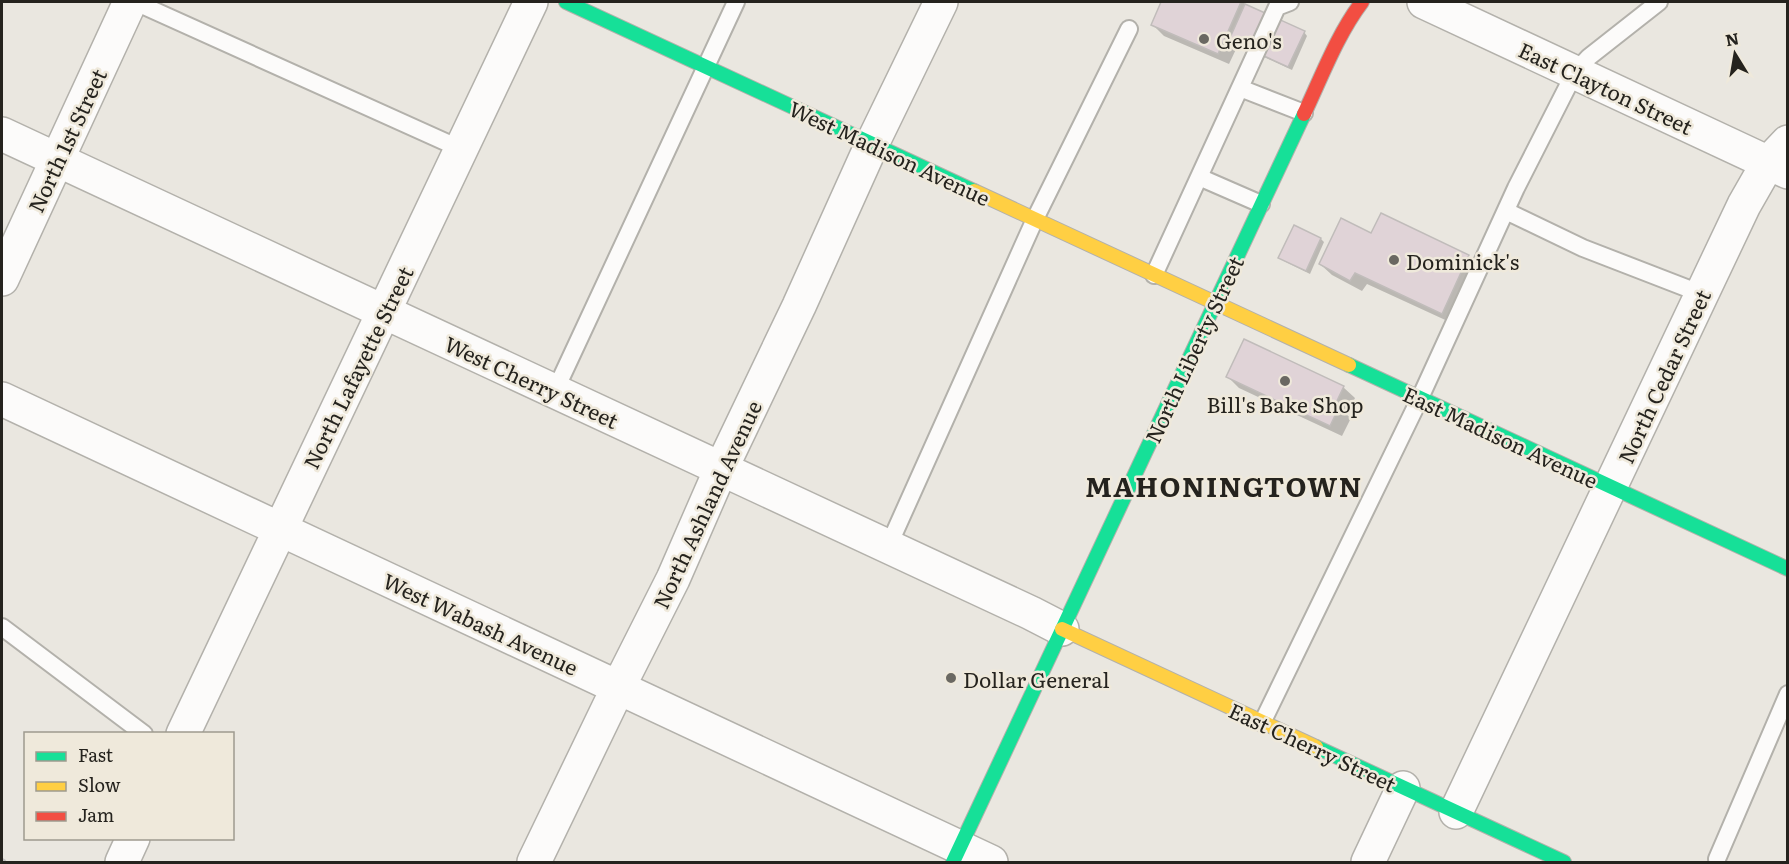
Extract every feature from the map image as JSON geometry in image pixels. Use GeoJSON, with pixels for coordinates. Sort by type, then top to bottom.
{"type":"FeatureCollection","features":[{"type":"Feature","properties":{"kind":"street","name":"North 1st Street"},"geometry":{"type":"LineString","coordinates":[[2,279],[130,2]]}},
{"type":"Feature","properties":{"kind":"street","name":"North Lafayette Street"},"geometry":{"type":"LineString","coordinates":[[184,732],[531,2]]}},
{"type":"Feature","properties":{"kind":"street","name":"West Madison Avenue"},"geometry":{"type":"LineString","coordinates":[[566,2],[1215,303]]}},
{"type":"Feature","properties":{"kind":"street","name":"North Ashland Avenue"},"geometry":{"type":"LineString","coordinates":[[534,862],[673,579],[721,469],[799,306],[872,144],[941,2]]}},
{"type":"Feature","properties":{"kind":"street","name":"North Liberty Street"},"geometry":{"type":"LineString","coordinates":[[957,855],[1339,39],[1362,2]]}},
{"type":"Feature","properties":{"kind":"street","name":"East Clayton Street"},"geometry":{"type":"LineString","coordinates":[[1424,2],[1575,72],[1781,159]]}},
{"type":"Feature","properties":{"kind":"street","name":"West Cherry Street"},"geometry":{"type":"LineString","coordinates":[[2,135],[1062,629]]}},
{"type":"Feature","properties":{"kind":"street","name":"North Cedar Street"},"geometry":{"type":"LineString","coordinates":[[1456,812],[1744,205],[1781,159]]}},
{"type":"Feature","properties":{"kind":"street","name":"East Madison Avenue"},"geometry":{"type":"LineString","coordinates":[[1215,303],[1788,569]]}},
{"type":"Feature","properties":{"kind":"street","name":"West Wabash Avenue"},"geometry":{"type":"LineString","coordinates":[[2,399],[618,688],[957,855],[991,862]]}},
{"type":"Feature","properties":{"kind":"street","name":"East Cherry Street"},"geometry":{"type":"LineString","coordinates":[[1062,629],[1564,862]]}},
{"type":"Feature","properties":{"kind":"street"},"geometry":{"type":"LineString","coordinates":[[1368,862],[1402,788]]}},
{"type":"Feature","properties":{"kind":"street"},"geometry":{"type":"LineString","coordinates":[[122,862],[132,840]]}},
{"type":"Feature","properties":{"kind":"lane"},"geometry":{"type":"LineString","coordinates":[[135,2],[461,148]]}},
{"type":"Feature","properties":{"kind":"lane"},"geometry":{"type":"LineString","coordinates":[[555,391],[736,2]]}},
{"type":"Feature","properties":{"kind":"lane"},"geometry":{"type":"LineString","coordinates":[[1154,275],[1276,7],[1290,2]]}},
{"type":"Feature","properties":{"kind":"lane"},"geometry":{"type":"LineString","coordinates":[[1262,723],[1420,398],[1506,211],[1575,72],[1589,57],[1659,2]]}},
{"type":"Feature","properties":{"kind":"lane"},"geometry":{"type":"LineString","coordinates":[[888,547],[1035,219],[1129,29]]}},
{"type":"Feature","properties":{"kind":"lane"},"geometry":{"type":"LineString","coordinates":[[1240,88],[1304,113]]}},
{"type":"Feature","properties":{"kind":"lane"},"geometry":{"type":"LineString","coordinates":[[1199,177],[1261,204]]}},
{"type":"Feature","properties":{"kind":"lane"},"geometry":{"type":"LineString","coordinates":[[1506,211],[1583,248],[1702,294]]}},
{"type":"Feature","properties":{"kind":"lane"},"geometry":{"type":"LineString","coordinates":[[2,627],[141,732]]}},
{"type":"Feature","properties":{"kind":"lane"},"geometry":{"type":"LineString","coordinates":[[1717,860],[1788,694]]}},
{"type":"Feature","properties":{"kind":"building","name":"Geno's"},"geometry":{"type":"Polygon","coordinates":[[[1161,2],[1241,2],[1218,54],[1151,25],[1161,2]]]}},
{"type":"Feature","properties":{"kind":"building"},"geometry":{"type":"Polygon","coordinates":[[[1245,4],[1305,31],[1288,67],[1229,40],[1245,4]]]}},
{"type":"Feature","properties":{"kind":"building","name":"Dominick's"},"geometry":{"type":"Polygon","coordinates":[[[1381,213],[1469,255],[1442,314],[1355,273],[1350,281],[1319,264],[1341,218],[1371,233],[1381,213]]]}},
{"type":"Feature","properties":{"kind":"building"},"geometry":{"type":"Polygon","coordinates":[[[1294,225],[1321,238],[1306,271],[1278,258],[1294,225]]]}},
{"type":"Feature","properties":{"kind":"building","name":"Bill's Bake Shop"},"geometry":{"type":"Polygon","coordinates":[[[1244,339],[1344,386],[1336,403],[1340,405],[1330,426],[1226,377],[1244,339]]]}},
{"type":"Feature","properties":{"kind":"traffic: fast"},"geometry":{"type":"LineString","coordinates":[[566,2],[974,191]]}},
{"type":"Feature","properties":{"kind":"traffic: fast"},"geometry":{"type":"LineString","coordinates":[[953,862],[1304,114]]}},
{"type":"Feature","properties":{"kind":"traffic: fast"},"geometry":{"type":"LineString","coordinates":[[1349,365],[1788,569]]}},
{"type":"Feature","properties":{"kind":"traffic: fast"},"geometry":{"type":"LineString","coordinates":[[1316,747],[1564,862]]}},
{"type":"Feature","properties":{"kind":"traffic: slow"},"geometry":{"type":"LineString","coordinates":[[974,191],[1349,365]]}},
{"type":"Feature","properties":{"kind":"traffic: slow"},"geometry":{"type":"LineString","coordinates":[[1062,629],[1316,747]]}},
{"type":"Feature","properties":{"kind":"traffic: jam"},"geometry":{"type":"LineString","coordinates":[[1304,114],[1337,42],[1362,2]]}},
{"type":"Feature","properties":{"kind":"place","name":"Geno's"},"geometry":{"type":"Point","coordinates":[1204,39]}},
{"type":"Feature","properties":{"kind":"place","name":"Dominick's"},"geometry":{"type":"Point","coordinates":[1394,260]}},
{"type":"Feature","properties":{"kind":"place","name":"Bill's Bake Shop"},"geometry":{"type":"Point","coordinates":[1285,381]}},
{"type":"Feature","properties":{"kind":"place","name":"Dollar General"},"geometry":{"type":"Point","coordinates":[951,678]}},
{"type":"Feature","properties":{"kind":"district","name":"MAHONINGTOWN"},"geometry":{"type":"Point","coordinates":[1224,485]}}]}
